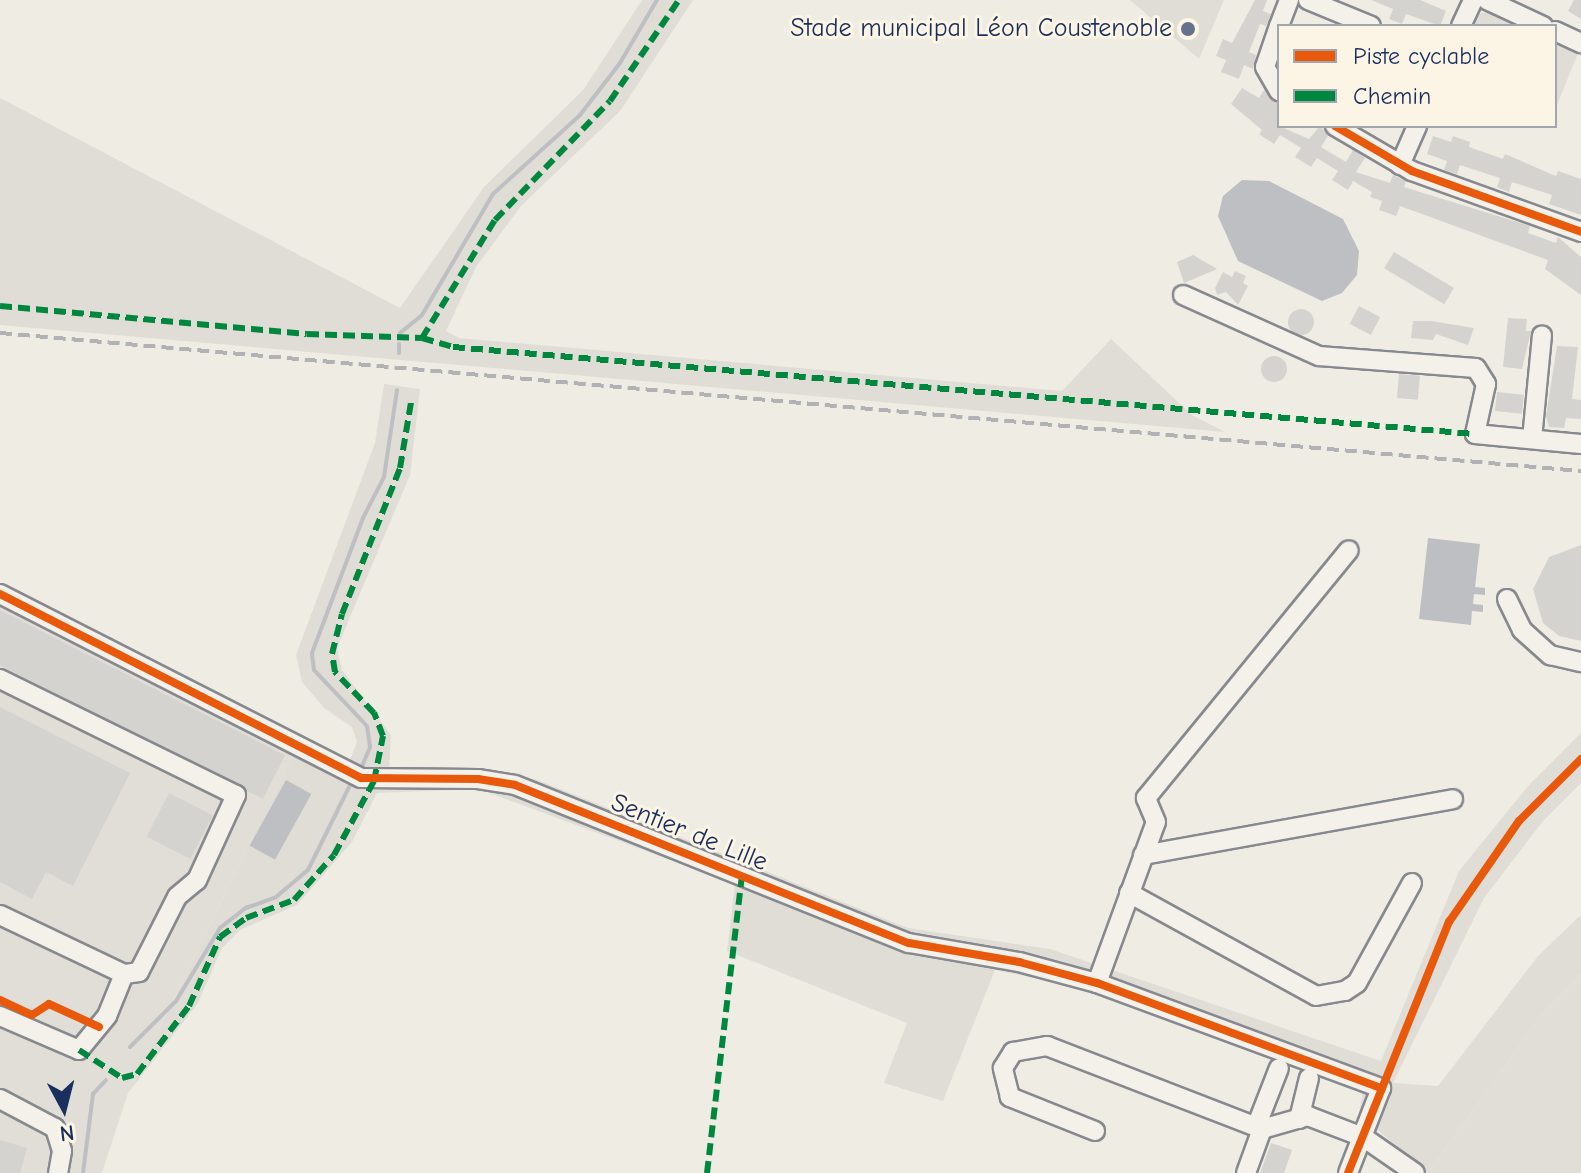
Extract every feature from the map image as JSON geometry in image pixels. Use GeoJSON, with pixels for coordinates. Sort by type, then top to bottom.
{"type":"FeatureCollection","features":[{"type":"Feature","properties":{"kind":"street"},"geometry":{"type":"LineString","coordinates":[[1280,24],[1289,0]]}},
{"type":"Feature","properties":{"kind":"street"},"geometry":{"type":"LineString","coordinates":[[1308,0],[1366,24]]}},
{"type":"Feature","properties":{"kind":"street"},"geometry":{"type":"LineString","coordinates":[[1462,24],[1473,0]]}},
{"type":"Feature","properties":{"kind":"street"},"geometry":{"type":"LineString","coordinates":[[1487,0],[1539,24]]}},
{"type":"Feature","properties":{"kind":"street"},"geometry":{"type":"LineString","coordinates":[[1277,32],[1265,67],[1277,88]]}},
{"type":"Feature","properties":{"kind":"street"},"geometry":{"type":"LineString","coordinates":[[1557,32],[1581,43]]}},
{"type":"Feature","properties":{"kind":"street"},"geometry":{"type":"LineString","coordinates":[[1338,128],[1400,165],[1581,232]]}},
{"type":"Feature","properties":{"kind":"street"},"geometry":{"type":"LineString","coordinates":[[1400,165],[1416,128]]}},
{"type":"Feature","properties":{"kind":"street"},"geometry":{"type":"LineString","coordinates":[[1183,295],[1309,353],[1476,368],[1486,384],[1475,434],[1581,444]]}},
{"type":"Feature","properties":{"kind":"street"},"geometry":{"type":"LineString","coordinates":[[1532,439],[1542,335]]}},
{"type":"Feature","properties":{"kind":"street"},"geometry":{"type":"LineString","coordinates":[[1097,983],[1156,822],[1146,798],[1349,550]]}},
{"type":"Feature","properties":{"kind":"street","name":"Sentier de Lille"},"geometry":{"type":"LineString","coordinates":[[0,594],[361,778],[505,782],[909,943],[1019,962],[1097,983],[1381,1088],[1363,1137]]}},
{"type":"Feature","properties":{"kind":"street"},"geometry":{"type":"LineString","coordinates":[[1507,599],[1522,630],[1550,655],[1581,662]]}},
{"type":"Feature","properties":{"kind":"street"},"geometry":{"type":"LineString","coordinates":[[0,679],[236,795],[197,880],[177,897],[139,972],[124,974],[0,915]]}},
{"type":"Feature","properties":{"kind":"street"},"geometry":{"type":"LineString","coordinates":[[1143,855],[1453,799]]}},
{"type":"Feature","properties":{"kind":"street"},"geometry":{"type":"LineString","coordinates":[[1129,893],[1316,996],[1357,983],[1412,883]]}},
{"type":"Feature","properties":{"kind":"street"},"geometry":{"type":"LineString","coordinates":[[0,1016],[79,1050],[107,1016],[124,974]]}},
{"type":"Feature","properties":{"kind":"street"},"geometry":{"type":"LineString","coordinates":[[1095,1131],[1010,1097],[1003,1068],[1013,1052],[1047,1046],[1259,1128],[1299,1119],[1325,1122],[1363,1137],[1415,1173]]}},
{"type":"Feature","properties":{"kind":"street"},"geometry":{"type":"LineString","coordinates":[[1246,1173],[1279,1068]]}},
{"type":"Feature","properties":{"kind":"street"},"geometry":{"type":"LineString","coordinates":[[1299,1119],[1309,1078]]}},
{"type":"Feature","properties":{"kind":"street"},"geometry":{"type":"LineString","coordinates":[[0,1099],[55,1128],[62,1151],[58,1173]]}},
{"type":"Feature","properties":{"kind":"street"},"geometry":{"type":"LineString","coordinates":[[1348,1173],[1363,1137]]}},
{"type":"Feature","properties":{"kind":"shaded area"},"geometry":{"type":"Polygon","coordinates":[[[642,0],[693,0],[621,110],[521,206],[476,267],[446,331],[459,338],[1062,391],[1111,339],[1192,415],[1225,432],[0,325],[0,98],[400,308],[484,187],[584,89],[642,0]]]}},
{"type":"Feature","properties":{"kind":"shaded area","name":"Stade municipal Léon Coustenoble"},"geometry":{"type":"Polygon","coordinates":[[[1130,0],[1224,0],[1199,59],[1130,0]]]}},
{"type":"Feature","properties":{"kind":"shaded area"},"geometry":{"type":"Polygon","coordinates":[[[1489,12],[1515,24],[1473,24],[1481,13],[1489,12]]]}},
{"type":"Feature","properties":{"kind":"shaded area"},"geometry":{"type":"Polygon","coordinates":[[[1557,43],[1578,53],[1557,105],[1557,43]]]}},
{"type":"Feature","properties":{"kind":"shaded area"},"geometry":{"type":"Polygon","coordinates":[[[1242,180],[1269,181],[1343,219],[1359,251],[1357,275],[1342,293],[1322,301],[1238,261],[1218,216],[1223,196],[1242,180]]]}},
{"type":"Feature","properties":{"kind":"shaded area"},"geometry":{"type":"Polygon","coordinates":[[[384,384],[420,389],[410,475],[337,648],[342,670],[391,735],[389,773],[491,770],[535,779],[908,928],[1050,949],[1381,1061],[1459,871],[1528,786],[1581,733],[1581,783],[1543,821],[1484,898],[1393,1083],[1438,1086],[1538,956],[1581,915],[1581,975],[1541,1015],[1428,1173],[1359,1114],[1363,1090],[1068,985],[995,970],[943,1101],[884,1083],[907,1023],[727,951],[735,884],[479,789],[377,793],[352,842],[297,905],[240,930],[222,948],[198,1003],[128,1093],[294,752],[349,762],[357,742],[352,727],[324,708],[302,682],[296,655],[375,443],[384,384]]]}},
{"type":"Feature","properties":{"kind":"shaded area"},"geometry":{"type":"Polygon","coordinates":[[[1428,538],[1480,544],[1475,587],[1485,588],[1485,595],[1474,594],[1473,604],[1483,605],[1483,612],[1472,611],[1471,625],[1419,619],[1428,538]]]}},
{"type":"Feature","properties":{"kind":"shaded area"},"geometry":{"type":"Polygon","coordinates":[[[0,603],[294,752],[128,1093],[102,1173],[0,1173],[0,603]]]}},
{"type":"Feature","properties":{"kind":"shaded area"},"geometry":{"type":"Polygon","coordinates":[[[286,780],[311,794],[275,860],[250,846],[286,780]]]}},
{"type":"Feature","properties":{"kind":"shaded area"},"geometry":{"type":"Polygon","coordinates":[[[1581,975],[1581,1173],[1428,1173],[1541,1015],[1581,975]]]}},
{"type":"Feature","properties":{"kind":"building"},"geometry":{"type":"Polygon","coordinates":[[[1255,0],[1267,0],[1263,11],[1271,14],[1266,26],[1260,24],[1249,52],[1256,55],[1253,69],[1244,65],[1239,79],[1221,72],[1226,60],[1216,56],[1223,39],[1232,43],[1255,0]]]}},
{"type":"Feature","properties":{"kind":"building"},"geometry":{"type":"Polygon","coordinates":[[[1371,0],[1420,0],[1446,11],[1441,24],[1406,14],[1402,24],[1389,19],[1393,9],[1371,0]]]}},
{"type":"Feature","properties":{"kind":"building"},"geometry":{"type":"Polygon","coordinates":[[[1574,0],[1581,0],[1581,19],[1568,11],[1574,0]]]}},
{"type":"Feature","properties":{"kind":"building"},"geometry":{"type":"Polygon","coordinates":[[[1242,88],[1259,98],[1264,90],[1277,101],[1277,128],[1309,139],[1322,128],[1328,136],[1321,147],[1346,162],[1353,150],[1365,158],[1356,172],[1390,183],[1393,175],[1406,181],[1404,187],[1530,226],[1528,233],[1556,243],[1558,237],[1581,257],[1581,295],[1545,269],[1548,260],[1400,206],[1396,216],[1379,210],[1382,201],[1370,197],[1372,192],[1353,181],[1348,190],[1332,180],[1338,171],[1317,158],[1311,167],[1295,157],[1301,148],[1280,135],[1274,144],[1259,134],[1262,130],[1231,104],[1242,88]]]}},
{"type":"Feature","properties":{"kind":"building"},"geometry":{"type":"Polygon","coordinates":[[[1433,136],[1451,142],[1453,136],[1470,142],[1469,147],[1503,159],[1505,154],[1556,176],[1558,171],[1581,179],[1581,215],[1549,204],[1552,195],[1512,182],[1509,192],[1497,187],[1500,178],[1460,165],[1457,174],[1444,170],[1447,161],[1427,154],[1433,136]]]}},
{"type":"Feature","properties":{"kind":"building"},"geometry":{"type":"Polygon","coordinates":[[[1394,252],[1454,288],[1444,304],[1384,268],[1394,252]]]}},
{"type":"Feature","properties":{"kind":"building"},"geometry":{"type":"Polygon","coordinates":[[[1193,255],[1217,269],[1184,283],[1177,262],[1193,255]]]}},
{"type":"Feature","properties":{"kind":"building"},"geometry":{"type":"Polygon","coordinates":[[[1235,271],[1246,276],[1243,283],[1248,286],[1238,305],[1226,292],[1217,295],[1215,288],[1223,272],[1232,277],[1235,271]]]}},
{"type":"Feature","properties":{"kind":"building"},"geometry":{"type":"Polygon","coordinates":[[[1359,306],[1380,317],[1371,335],[1350,324],[1359,306]]]}},
{"type":"Feature","properties":{"kind":"building"},"geometry":{"type":"Polygon","coordinates":[[[1301,309],[1310,313],[1314,322],[1310,331],[1301,335],[1292,331],[1288,322],[1292,313],[1301,309]]]}},
{"type":"Feature","properties":{"kind":"building"},"geometry":{"type":"Polygon","coordinates":[[[1508,318],[1527,319],[1526,331],[1531,331],[1522,369],[1503,367],[1508,318]]]}},
{"type":"Feature","properties":{"kind":"building"},"geometry":{"type":"Polygon","coordinates":[[[1413,321],[1474,328],[1468,345],[1436,334],[1433,340],[1411,338],[1413,321]]]}},
{"type":"Feature","properties":{"kind":"building"},"geometry":{"type":"Polygon","coordinates":[[[1557,346],[1578,347],[1572,399],[1581,400],[1581,419],[1566,418],[1564,428],[1549,427],[1546,416],[1557,346]]]}},
{"type":"Feature","properties":{"kind":"building"},"geometry":{"type":"Polygon","coordinates":[[[1274,356],[1283,360],[1287,369],[1283,378],[1274,382],[1265,378],[1261,369],[1265,360],[1274,356]]]}},
{"type":"Feature","properties":{"kind":"building"},"geometry":{"type":"Polygon","coordinates":[[[1399,374],[1420,376],[1418,400],[1397,398],[1399,374]]]}},
{"type":"Feature","properties":{"kind":"building"},"geometry":{"type":"Polygon","coordinates":[[[1497,392],[1524,395],[1522,414],[1495,411],[1497,392]]]}},
{"type":"Feature","properties":{"kind":"building"},"geometry":{"type":"Polygon","coordinates":[[[1581,545],[1581,641],[1559,636],[1543,623],[1533,589],[1549,557],[1581,545]]]}},
{"type":"Feature","properties":{"kind":"building"},"geometry":{"type":"Polygon","coordinates":[[[0,610],[285,755],[263,799],[0,665],[0,610]]]}},
{"type":"Feature","properties":{"kind":"building"},"geometry":{"type":"Polygon","coordinates":[[[0,707],[130,773],[73,886],[46,872],[32,899],[0,882],[0,707]]]}},
{"type":"Feature","properties":{"kind":"building"},"geometry":{"type":"Polygon","coordinates":[[[169,793],[213,815],[190,859],[147,837],[169,793]]]}},
{"type":"Feature","properties":{"kind":"building"},"geometry":{"type":"Polygon","coordinates":[[[0,1140],[27,1148],[20,1173],[0,1173],[0,1140]]]}},
{"type":"Feature","properties":{"kind":"building"},"geometry":{"type":"Polygon","coordinates":[[[1271,1143],[1292,1150],[1284,1173],[1260,1173],[1271,1143]]]}},
{"type":"Feature","properties":{"kind":"waterway"},"geometry":{"type":"LineString","coordinates":[[400,333],[422,315],[493,194],[580,115],[620,63],[657,0]]}},
{"type":"Feature","properties":{"kind":"waterway"},"geometry":{"type":"LineString","coordinates":[[399,344],[399,353]]}},
{"type":"Feature","properties":{"kind":"waterway"},"geometry":{"type":"LineString","coordinates":[[360,771],[370,747],[367,726],[314,670],[312,653],[363,518],[384,477],[397,390]]}},
{"type":"Feature","properties":{"kind":"waterway"},"geometry":{"type":"LineString","coordinates":[[130,1047],[176,1001],[220,928],[246,908],[276,897],[308,870],[351,783]]}},
{"type":"Feature","properties":{"kind":"waterway"},"geometry":{"type":"LineString","coordinates":[[83,1173],[93,1094],[106,1080]]}},
{"type":"Feature","properties":{"kind":"railway"},"geometry":{"type":"LineString","coordinates":[[0,333],[1581,471]]}},
{"type":"Feature","properties":{"kind":"marked path"},"geometry":{"type":"LineString","coordinates":[[422,338],[495,220],[610,101],[679,0]]}},
{"type":"Feature","properties":{"kind":"marked path"},"geometry":{"type":"LineString","coordinates":[[0,306],[307,334],[422,338],[453,347],[1475,434]]}},
{"type":"Feature","properties":{"kind":"marked path"},"geometry":{"type":"LineString","coordinates":[[79,1050],[122,1078],[137,1074],[189,1006],[220,937],[246,918],[294,900],[334,855],[374,781],[383,736],[374,713],[335,672],[332,654],[342,614],[400,468],[411,402]]}},
{"type":"Feature","properties":{"kind":"marked path"},"geometry":{"type":"LineString","coordinates":[[707,1173],[742,875]]}},
{"type":"Feature","properties":{"kind":"cycle path"},"geometry":{"type":"LineString","coordinates":[[1338,128],[1412,171],[1581,232]]}},
{"type":"Feature","properties":{"kind":"cycle path"},"geometry":{"type":"LineString","coordinates":[[0,594],[361,778],[478,779],[515,785],[909,943],[1019,962],[1097,983],[1381,1088]]}},
{"type":"Feature","properties":{"kind":"cycle path"},"geometry":{"type":"LineString","coordinates":[[1348,1173],[1449,922],[1519,821],[1581,759]]}},
{"type":"Feature","properties":{"kind":"cycle path"},"geometry":{"type":"LineString","coordinates":[[0,1000],[32,1015],[49,1004],[99,1027]]}},
{"type":"Feature","properties":{"kind":"place","name":"Stade municipal Léon Coustenoble"},"geometry":{"type":"Point","coordinates":[1188,29]}}]}
